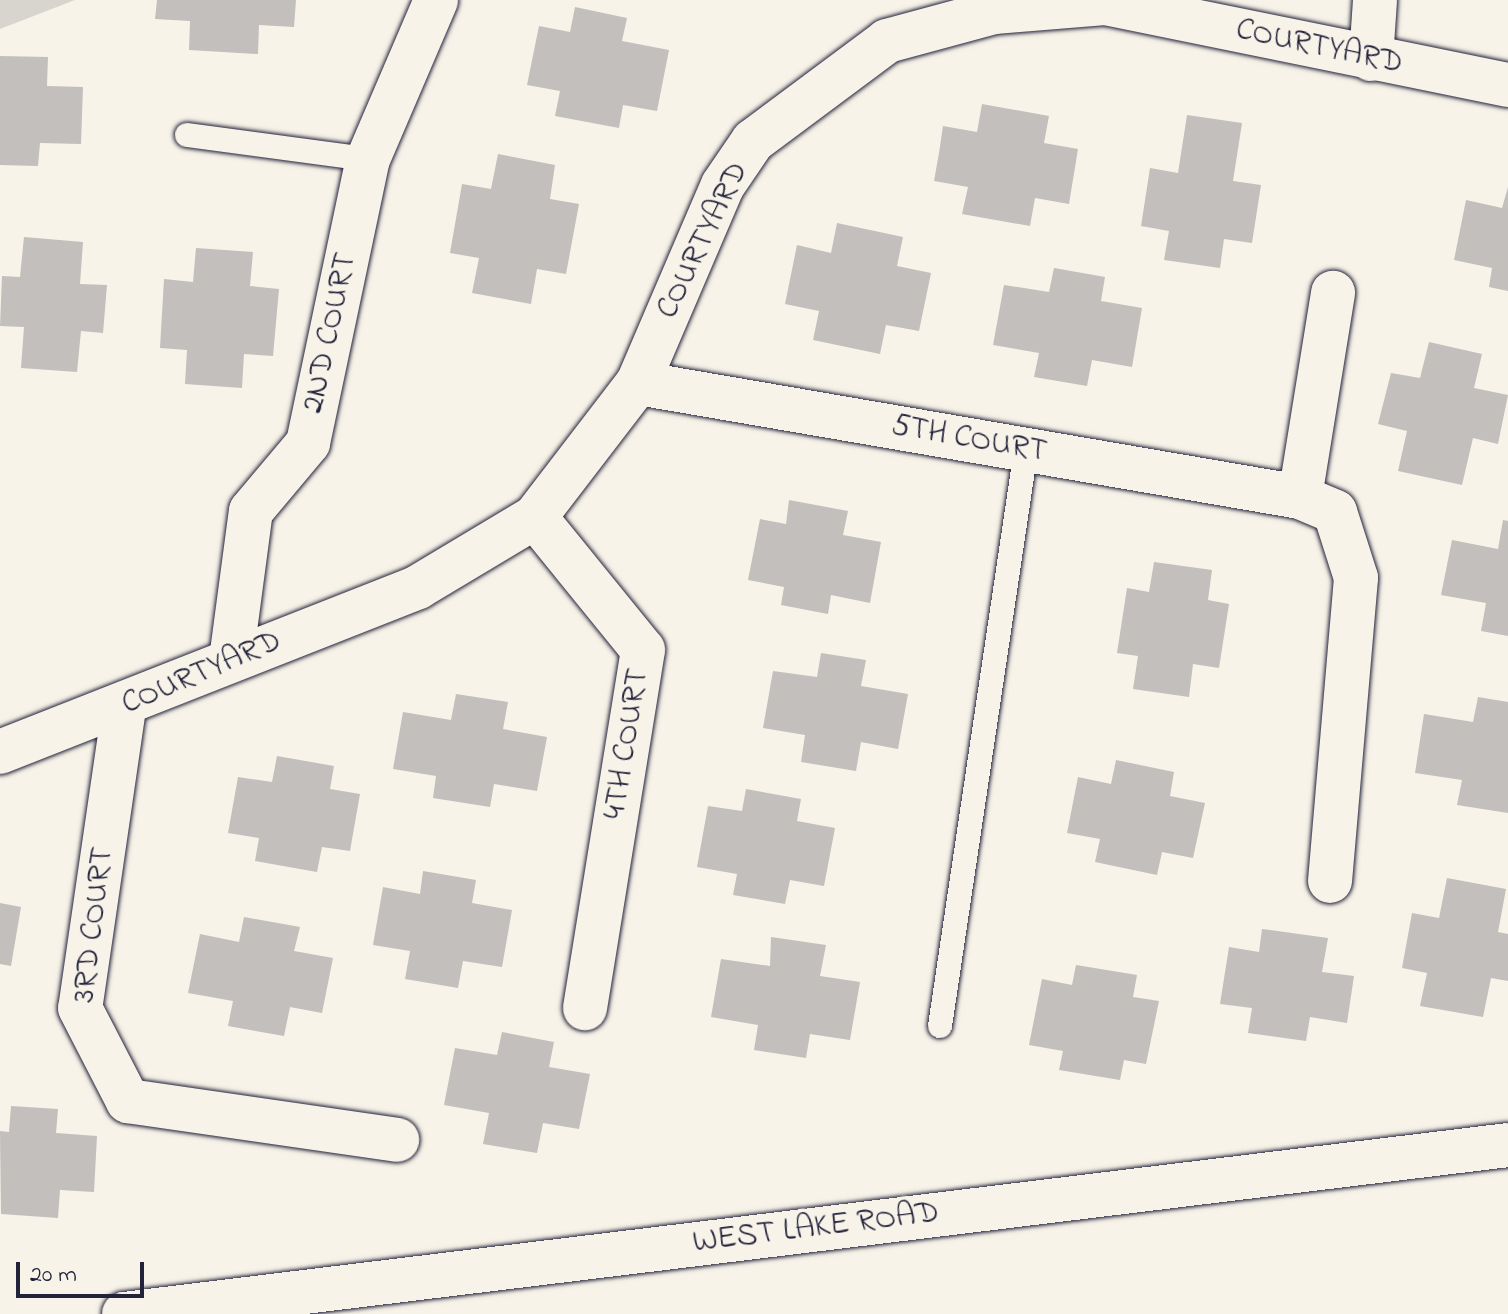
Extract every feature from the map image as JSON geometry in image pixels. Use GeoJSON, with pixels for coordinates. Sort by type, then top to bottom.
{"type":"FeatureCollection","features":[{"type":"Feature","properties":{"kind":"street","name":"2ND COURT"},"geometry":{"type":"LineString","coordinates":[[231,660],[251,511],[308,443],[368,159],[436,0]]}},
{"type":"Feature","properties":{"kind":"street"},"geometry":{"type":"LineString","coordinates":[[1371,59],[1375,0]]}},
{"type":"Feature","properties":{"kind":"street","name":"COURTYARD"},"geometry":{"type":"LineString","coordinates":[[0,752],[124,708],[231,660],[418,587],[535,517],[638,383],[723,185],[753,141],[822,84],[887,41],[994,12],[1105,2],[1508,85]]}},
{"type":"Feature","properties":{"kind":"street"},"geometry":{"type":"LineString","coordinates":[[1300,497],[1333,293]]}},
{"type":"Feature","properties":{"kind":"street","name":"5TH COURT"},"geometry":{"type":"LineString","coordinates":[[638,383],[1300,497],[1335,512],[1356,578],[1330,881]]}},
{"type":"Feature","properties":{"kind":"street","name":"4TH COURT"},"geometry":{"type":"LineString","coordinates":[[535,517],[643,650],[585,1008]]}},
{"type":"Feature","properties":{"kind":"street","name":"3RD COURT"},"geometry":{"type":"LineString","coordinates":[[124,708],[80,1008],[128,1101],[397,1140]]}},
{"type":"Feature","properties":{"kind":"street","name":"WEST LAKE ROAD"},"geometry":{"type":"LineString","coordinates":[[124,1314],[1508,1145]]}},
{"type":"Feature","properties":{"kind":"lane"},"geometry":{"type":"LineString","coordinates":[[187,135],[368,159]]}},
{"type":"Feature","properties":{"kind":"lane"},"geometry":{"type":"LineString","coordinates":[[940,1026],[1026,450]]}},
{"type":"Feature","properties":{"kind":"shaded area"},"geometry":{"type":"Polygon","coordinates":[[[0,0],[75,0],[0,29],[0,0]]]}},
{"type":"Feature","properties":{"kind":"building"},"geometry":{"type":"Polygon","coordinates":[[[157,0],[296,0],[294,27],[259,25],[258,54],[189,50],[190,21],[155,19],[157,0]]]}},
{"type":"Feature","properties":{"kind":"building"},"geometry":{"type":"Polygon","coordinates":[[[575,7],[627,18],[622,41],[669,50],[657,111],[623,105],[619,128],[555,116],[560,91],[527,85],[539,26],[570,32],[575,7]]]}},
{"type":"Feature","properties":{"kind":"building"},"geometry":{"type":"Polygon","coordinates":[[[0,56],[48,57],[47,86],[83,87],[81,144],[40,143],[38,166],[0,165],[0,56]]]}},
{"type":"Feature","properties":{"kind":"building"},"geometry":{"type":"Polygon","coordinates":[[[982,104],[1049,116],[1044,143],[1078,149],[1069,204],[1035,198],[1030,226],[962,214],[968,187],[934,181],[943,126],[977,132],[982,104]]]}},
{"type":"Feature","properties":{"kind":"building"},"geometry":{"type":"Polygon","coordinates":[[[1187,115],[1242,123],[1233,181],[1261,185],[1252,243],[1224,239],[1220,268],[1164,260],[1169,231],[1141,226],[1150,168],[1178,173],[1187,115]]]}},
{"type":"Feature","properties":{"kind":"building"},"geometry":{"type":"Polygon","coordinates":[[[498,154],[555,165],[550,199],[579,204],[566,274],[537,269],[531,304],[472,293],[479,258],[450,253],[462,184],[491,189],[498,154]]]}},
{"type":"Feature","properties":{"kind":"building"},"geometry":{"type":"Polygon","coordinates":[[[1508,187],[1508,291],[1489,287],[1492,268],[1454,260],[1466,200],[1502,208],[1508,187]]]}},
{"type":"Feature","properties":{"kind":"building"},"geometry":{"type":"Polygon","coordinates":[[[837,223],[903,237],[897,266],[931,273],[919,331],[886,325],[880,354],[813,340],[819,311],[785,304],[797,245],[831,253],[837,223]]]}},
{"type":"Feature","properties":{"kind":"building"},"geometry":{"type":"Polygon","coordinates":[[[24,237],[83,242],[80,284],[107,285],[103,333],[81,331],[77,372],[21,368],[24,327],[0,326],[2,276],[20,277],[24,237]]]}},
{"type":"Feature","properties":{"kind":"building"},"geometry":{"type":"Polygon","coordinates":[[[196,248],[253,252],[250,286],[279,289],[273,356],[244,354],[242,388],[185,384],[187,350],[160,348],[164,279],[193,282],[196,248]]]}},
{"type":"Feature","properties":{"kind":"building"},"geometry":{"type":"Polygon","coordinates":[[[1054,268],[1105,277],[1101,301],[1142,308],[1132,367],[1092,360],[1087,386],[1034,377],[1039,353],[993,345],[1004,285],[1049,292],[1054,268]]]}},
{"type":"Feature","properties":{"kind":"building"},"geometry":{"type":"Polygon","coordinates":[[[1429,342],[1482,354],[1474,388],[1508,395],[1498,444],[1473,438],[1462,485],[1398,471],[1407,431],[1378,424],[1391,373],[1420,378],[1429,342]]]}},
{"type":"Feature","properties":{"kind":"building"},"geometry":{"type":"Polygon","coordinates":[[[789,500],[848,511],[843,535],[881,542],[870,603],[831,595],[828,614],[781,605],[784,587],[748,580],[760,519],[786,524],[789,500]]]}},
{"type":"Feature","properties":{"kind":"building"},"geometry":{"type":"Polygon","coordinates":[[[1503,520],[1508,521],[1508,636],[1481,631],[1486,603],[1441,595],[1452,540],[1498,549],[1503,520]]]}},
{"type":"Feature","properties":{"kind":"building"},"geometry":{"type":"Polygon","coordinates":[[[1154,562],[1212,570],[1208,600],[1229,604],[1219,668],[1193,664],[1189,697],[1133,689],[1138,656],[1117,653],[1127,588],[1149,592],[1154,562]]]}},
{"type":"Feature","properties":{"kind":"building"},"geometry":{"type":"Polygon","coordinates":[[[821,653],[866,660],[861,686],[908,694],[898,749],[861,742],[856,771],[801,762],[805,735],[763,728],[773,671],[817,677],[821,653]]]}},
{"type":"Feature","properties":{"kind":"building"},"geometry":{"type":"Polygon","coordinates":[[[456,694],[508,702],[503,729],[547,737],[537,791],[494,784],[490,807],[433,798],[436,776],[393,769],[403,712],[451,720],[456,694]]]}},
{"type":"Feature","properties":{"kind":"building"},"geometry":{"type":"Polygon","coordinates":[[[1478,697],[1508,702],[1508,813],[1457,805],[1462,780],[1415,773],[1424,714],[1473,722],[1478,697]]]}},
{"type":"Feature","properties":{"kind":"building"},"geometry":{"type":"Polygon","coordinates":[[[277,756],[334,766],[330,789],[360,794],[350,851],[322,847],[317,872],[255,861],[259,838],[228,833],[238,777],[272,782],[277,756]]]}},
{"type":"Feature","properties":{"kind":"building"},"geometry":{"type":"Polygon","coordinates":[[[1116,760],[1174,772],[1170,796],[1205,803],[1193,858],[1162,852],[1157,875],[1095,862],[1100,839],[1067,833],[1078,777],[1111,784],[1116,760]]]}},
{"type":"Feature","properties":{"kind":"building"},"geometry":{"type":"Polygon","coordinates":[[[746,789],[801,799],[797,821],[835,828],[824,886],[790,880],[785,904],[733,895],[737,874],[697,867],[708,806],[742,811],[746,789]]]}},
{"type":"Feature","properties":{"kind":"building"},"geometry":{"type":"Polygon","coordinates":[[[423,871],[476,880],[472,903],[512,910],[502,967],[463,961],[458,988],[405,979],[410,951],[373,945],[383,887],[420,894],[423,871]]]}},
{"type":"Feature","properties":{"kind":"building"},"geometry":{"type":"Polygon","coordinates":[[[1447,878],[1506,889],[1498,932],[1508,934],[1508,981],[1491,978],[1483,1017],[1420,1006],[1427,973],[1402,968],[1412,913],[1439,918],[1447,878]]]}},
{"type":"Feature","properties":{"kind":"building"},"geometry":{"type":"Polygon","coordinates":[[[0,903],[21,907],[11,966],[0,964],[0,903]]]}},
{"type":"Feature","properties":{"kind":"building"},"geometry":{"type":"Polygon","coordinates":[[[244,917],[300,927],[294,951],[333,958],[322,1013],[290,1007],[284,1036],[228,1026],[233,1001],[188,993],[200,934],[239,942],[244,917]]]}},
{"type":"Feature","properties":{"kind":"building"},"geometry":{"type":"Polygon","coordinates":[[[1262,929],[1328,938],[1322,972],[1354,976],[1347,1023],[1310,1017],[1306,1041],[1248,1033],[1252,1008],[1220,1004],[1229,947],[1259,952],[1262,929]]]}},
{"type":"Feature","properties":{"kind":"building"},"geometry":{"type":"Polygon","coordinates":[[[771,937],[826,945],[820,976],[860,982],[850,1040],[810,1034],[806,1058],[754,1050],[758,1025],[711,1017],[721,959],[770,966],[771,937]]]}},
{"type":"Feature","properties":{"kind":"building"},"geometry":{"type":"Polygon","coordinates":[[[1076,965],[1137,975],[1133,997],[1159,1001],[1146,1064],[1124,1060],[1120,1080],[1059,1070],[1063,1051],[1029,1045],[1042,979],[1072,985],[1076,965]]]}},
{"type":"Feature","properties":{"kind":"building"},"geometry":{"type":"Polygon","coordinates":[[[502,1032],[554,1042],[549,1067],[590,1074],[579,1129],[543,1123],[537,1153],[483,1144],[489,1113],[444,1105],[455,1048],[497,1055],[502,1032]]]}},
{"type":"Feature","properties":{"kind":"building"},"geometry":{"type":"Polygon","coordinates":[[[11,1106],[58,1109],[56,1133],[97,1136],[94,1192],[60,1190],[58,1218],[1,1214],[0,1131],[9,1132],[11,1106]]]}}]}
